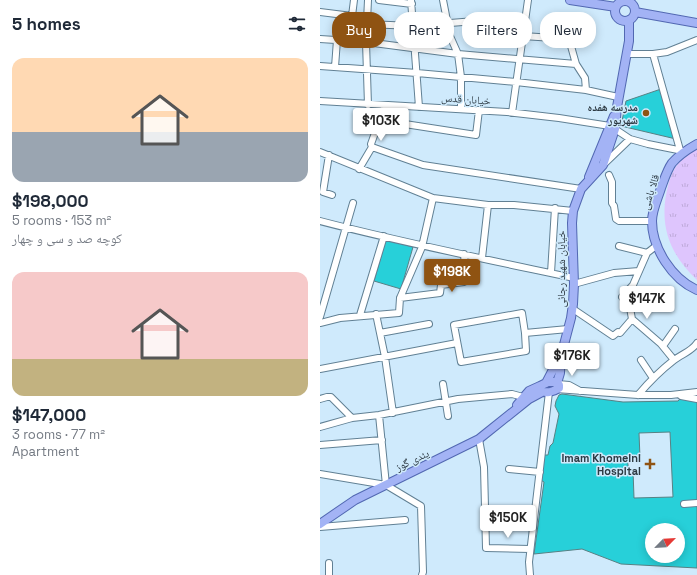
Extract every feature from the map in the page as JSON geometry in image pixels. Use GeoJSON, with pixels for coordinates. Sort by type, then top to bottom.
{"type":"FeatureCollection","features":[{"type":"Feature","properties":{"kind":"main road"},"geometry":{"type":"LineString","coordinates":[[570,0],[616,8]]}},
{"type":"Feature","properties":{"kind":"main road"},"geometry":{"type":"LineString","coordinates":[[629,20],[623,20],[618,17],[616,8],[620,2],[626,1],[632,4],[635,12]]}},
{"type":"Feature","properties":{"kind":"main road"},"geometry":{"type":"LineString","coordinates":[[612,128],[626,54],[629,20],[635,12]]}},
{"type":"Feature","properties":{"kind":"main road"},"geometry":{"type":"LineString","coordinates":[[635,12],[697,23]]}},
{"type":"Feature","properties":{"kind":"main road","name":"خیابان شهید رجائی"},"geometry":{"type":"LineString","coordinates":[[587,182],[595,161],[612,128]]}},
{"type":"Feature","properties":{"kind":"main road","name":"خیابان شهید رجائی"},"geometry":{"type":"LineString","coordinates":[[550,387],[560,373],[561,356],[573,309],[573,211],[581,189],[603,165],[612,128]]}},
{"type":"Feature","properties":{"kind":"main road","name":"قالا باشی"},"geometry":{"type":"LineString","coordinates":[[694,289],[682,280],[671,268],[656,246],[652,221],[654,209],[666,176],[673,162],[682,151],[697,144]]}},
{"type":"Feature","properties":{"kind":"main road"},"geometry":{"type":"LineString","coordinates":[[595,161],[598,164],[603,165]]}},
{"type":"Feature","properties":{"kind":"main road"},"geometry":{"type":"LineString","coordinates":[[694,289],[697,298]]}},
{"type":"Feature","properties":{"kind":"main road"},"geometry":{"type":"LineString","coordinates":[[512,413],[529,391],[550,387]]}},
{"type":"Feature","properties":{"kind":"main road","name":"یئدی گوز"},"geometry":{"type":"LineString","coordinates":[[320,524],[355,500],[479,439],[534,396],[550,387]]}},
{"type":"Feature","properties":{"kind":"street"},"geometry":{"type":"LineString","coordinates":[[320,12],[352,16],[354,0]]}},
{"type":"Feature","properties":{"kind":"street"},"geometry":{"type":"LineString","coordinates":[[367,12],[368,0]]}},
{"type":"Feature","properties":{"kind":"street"},"geometry":{"type":"LineString","coordinates":[[380,0],[411,2],[412,12]]}},
{"type":"Feature","properties":{"kind":"street"},"geometry":{"type":"LineString","coordinates":[[443,0],[445,12]]}},
{"type":"Feature","properties":{"kind":"street"},"geometry":{"type":"LineString","coordinates":[[526,12],[528,0]]}},
{"type":"Feature","properties":{"kind":"street"},"geometry":{"type":"LineString","coordinates":[[532,34],[569,39],[576,64],[585,78],[586,90]]}},
{"type":"Feature","properties":{"kind":"street"},"geometry":{"type":"LineString","coordinates":[[320,39],[332,40]]}},
{"type":"Feature","properties":{"kind":"street"},"geometry":{"type":"LineString","coordinates":[[626,54],[653,54],[667,52],[697,40]]}},
{"type":"Feature","properties":{"kind":"street"},"geometry":{"type":"LineString","coordinates":[[386,45],[415,50],[576,64]]}},
{"type":"Feature","properties":{"kind":"street"},"geometry":{"type":"LineString","coordinates":[[454,45],[458,54],[461,77],[461,109]]}},
{"type":"Feature","properties":{"kind":"street"},"geometry":{"type":"LineString","coordinates":[[335,67],[336,48]]}},
{"type":"Feature","properties":{"kind":"street"},"geometry":{"type":"LineString","coordinates":[[366,48],[368,105]]}},
{"type":"Feature","properties":{"kind":"street"},"geometry":{"type":"LineString","coordinates":[[512,113],[521,48]]}},
{"type":"Feature","properties":{"kind":"street"},"geometry":{"type":"LineString","coordinates":[[415,50],[419,107]]}},
{"type":"Feature","properties":{"kind":"street"},"geometry":{"type":"LineString","coordinates":[[612,128],[630,139],[682,151],[653,54]]}},
{"type":"Feature","properties":{"kind":"street"},"geometry":{"type":"LineString","coordinates":[[320,66],[417,72],[516,82],[586,90],[618,98]]}},
{"type":"Feature","properties":{"kind":"street","name":"خیابان قدس"},"geometry":{"type":"LineString","coordinates":[[320,101],[512,113],[559,118],[612,128]]}},
{"type":"Feature","properties":{"kind":"street"},"geometry":{"type":"LineString","coordinates":[[359,169],[372,148],[371,144],[384,106]]}},
{"type":"Feature","properties":{"kind":"street"},"geometry":{"type":"LineString","coordinates":[[380,120],[476,134],[479,110]]}},
{"type":"Feature","properties":{"kind":"street"},"geometry":{"type":"LineString","coordinates":[[603,165],[630,139]]}},
{"type":"Feature","properties":{"kind":"street"},"geometry":{"type":"LineString","coordinates":[[372,148],[423,165],[581,189]]}},
{"type":"Feature","properties":{"kind":"street"},"geometry":{"type":"LineString","coordinates":[[320,152],[433,198],[488,205],[555,208],[573,211]]}},
{"type":"Feature","properties":{"kind":"street"},"geometry":{"type":"LineString","coordinates":[[329,156],[323,192],[332,195]]}},
{"type":"Feature","properties":{"kind":"street"},"geometry":{"type":"LineString","coordinates":[[609,175],[612,182],[612,203],[614,206],[616,219],[619,221],[652,221]]}},
{"type":"Feature","properties":{"kind":"street"},"geometry":{"type":"LineString","coordinates":[[320,323],[360,315],[399,313],[400,298],[422,247],[433,198]]}},
{"type":"Feature","properties":{"kind":"street"},"geometry":{"type":"LineString","coordinates":[[320,316],[352,203]]}},
{"type":"Feature","properties":{"kind":"street"},"geometry":{"type":"LineString","coordinates":[[482,258],[488,205]]}},
{"type":"Feature","properties":{"kind":"street"},"geometry":{"type":"LineString","coordinates":[[551,273],[555,208]]}},
{"type":"Feature","properties":{"kind":"street"},"geometry":{"type":"LineString","coordinates":[[320,221],[384,236],[422,247],[464,254],[551,273],[574,281],[614,273],[639,271]]}},
{"type":"Feature","properties":{"kind":"street"},"geometry":{"type":"LineString","coordinates":[[360,315],[384,236]]}},
{"type":"Feature","properties":{"kind":"street"},"geometry":{"type":"LineString","coordinates":[[619,246],[647,253]]}},
{"type":"Feature","properties":{"kind":"street"},"geometry":{"type":"LineString","coordinates":[[656,246],[647,253],[633,285],[622,298],[630,308],[632,319],[663,346],[674,360]]}},
{"type":"Feature","properties":{"kind":"street"},"geometry":{"type":"LineString","coordinates":[[400,298],[440,293],[441,285],[466,281],[464,254]]}},
{"type":"Feature","properties":{"kind":"street"},"geometry":{"type":"LineString","coordinates":[[573,309],[613,336],[618,332],[620,333],[632,319]]}},
{"type":"Feature","properties":{"kind":"street"},"geometry":{"type":"LineString","coordinates":[[522,313],[525,333],[526,351],[461,362],[454,325],[522,313]]}},
{"type":"Feature","properties":{"kind":"street"},"geometry":{"type":"LineString","coordinates":[[376,314],[385,356],[392,413]]}},
{"type":"Feature","properties":{"kind":"street"},"geometry":{"type":"LineString","coordinates":[[380,333],[429,324]]}},
{"type":"Feature","properties":{"kind":"street"},"geometry":{"type":"LineString","coordinates":[[525,333],[568,329]]}},
{"type":"Feature","properties":{"kind":"street"},"geometry":{"type":"LineString","coordinates":[[663,346],[674,330]]}},
{"type":"Feature","properties":{"kind":"street"},"geometry":{"type":"LineString","coordinates":[[320,369],[457,343]]}},
{"type":"Feature","properties":{"kind":"street"},"geometry":{"type":"LineString","coordinates":[[638,395],[674,360],[694,347],[697,343]]}},
{"type":"Feature","properties":{"kind":"street"},"geometry":{"type":"LineString","coordinates":[[641,360],[654,378]]}},
{"type":"Feature","properties":{"kind":"street"},"geometry":{"type":"LineString","coordinates":[[443,384],[448,416]]}},
{"type":"Feature","properties":{"kind":"street"},"geometry":{"type":"LineString","coordinates":[[530,575],[530,549],[550,387],[580,391],[638,395],[697,392]]}},
{"type":"Feature","properties":{"kind":"street"},"geometry":{"type":"LineString","coordinates":[[320,427],[352,418],[392,413],[458,399],[512,394],[523,397]]}},
{"type":"Feature","properties":{"kind":"street"},"geometry":{"type":"LineString","coordinates":[[671,394],[697,399]]}},
{"type":"Feature","properties":{"kind":"street"},"geometry":{"type":"LineString","coordinates":[[320,399],[327,396],[331,397],[352,418]]}},
{"type":"Feature","properties":{"kind":"street"},"geometry":{"type":"LineString","coordinates":[[379,415],[386,485]]}},
{"type":"Feature","properties":{"kind":"street"},"geometry":{"type":"LineString","coordinates":[[479,439],[484,467],[486,548],[530,549]]}},
{"type":"Feature","properties":{"kind":"street"},"geometry":{"type":"LineString","coordinates":[[320,445],[382,440]]}},
{"type":"Feature","properties":{"kind":"street"},"geometry":{"type":"LineString","coordinates":[[509,469],[540,472]]}},
{"type":"Feature","properties":{"kind":"street"},"geometry":{"type":"LineString","coordinates":[[320,474],[386,485],[421,506],[422,575]]}},
{"type":"Feature","properties":{"kind":"street"},"geometry":{"type":"LineString","coordinates":[[684,504],[697,503]]}},
{"type":"Feature","properties":{"kind":"street"},"geometry":{"type":"LineString","coordinates":[[320,527],[405,520]]}},
{"type":"Feature","properties":{"kind":"street"},"geometry":{"type":"LineString","coordinates":[[329,563],[329,575]]}},
{"type":"Feature","properties":{"kind":"green space"},"geometry":{"type":"Polygon","coordinates":[[[697,149],[697,280],[681,262],[670,242],[665,220],[665,208],[666,195],[673,171],[682,160],[697,149]]]}},
{"type":"Feature","properties":{"kind":"building","name":"مدرسه هفده شهریور"},"geometry":{"type":"Polygon","coordinates":[[[661,89],[676,139],[621,126],[626,101],[661,89]]]}},
{"type":"Feature","properties":{"kind":"building"},"geometry":{"type":"Polygon","coordinates":[[[386,239],[413,247],[401,289],[374,281],[386,239]]]}},
{"type":"Feature","properties":{"kind":"building"},"geometry":{"type":"Polygon","coordinates":[[[562,394],[623,402],[678,401],[681,398],[695,400],[697,403],[697,568],[621,564],[582,549],[534,554],[544,482],[539,479],[542,455],[548,455],[550,446],[553,443],[559,414],[555,406],[559,395],[562,394]]]}},
{"type":"Feature","properties":{"kind":"building","name":"Imam Khomeini Hospital"},"geometry":{"type":"Polygon","coordinates":[[[670,432],[673,497],[634,498],[633,470],[628,469],[628,459],[640,458],[639,433],[670,432]]]}},
{"type":"Feature","properties":{"kind":"place","name":"مدرسه هفده شهریور"},"geometry":{"type":"Point","coordinates":[646,113]}},
{"type":"Feature","properties":{"kind":"place","name":"Imam Khomeini Hospital"},"geometry":{"type":"Point","coordinates":[650,464]}}]}
